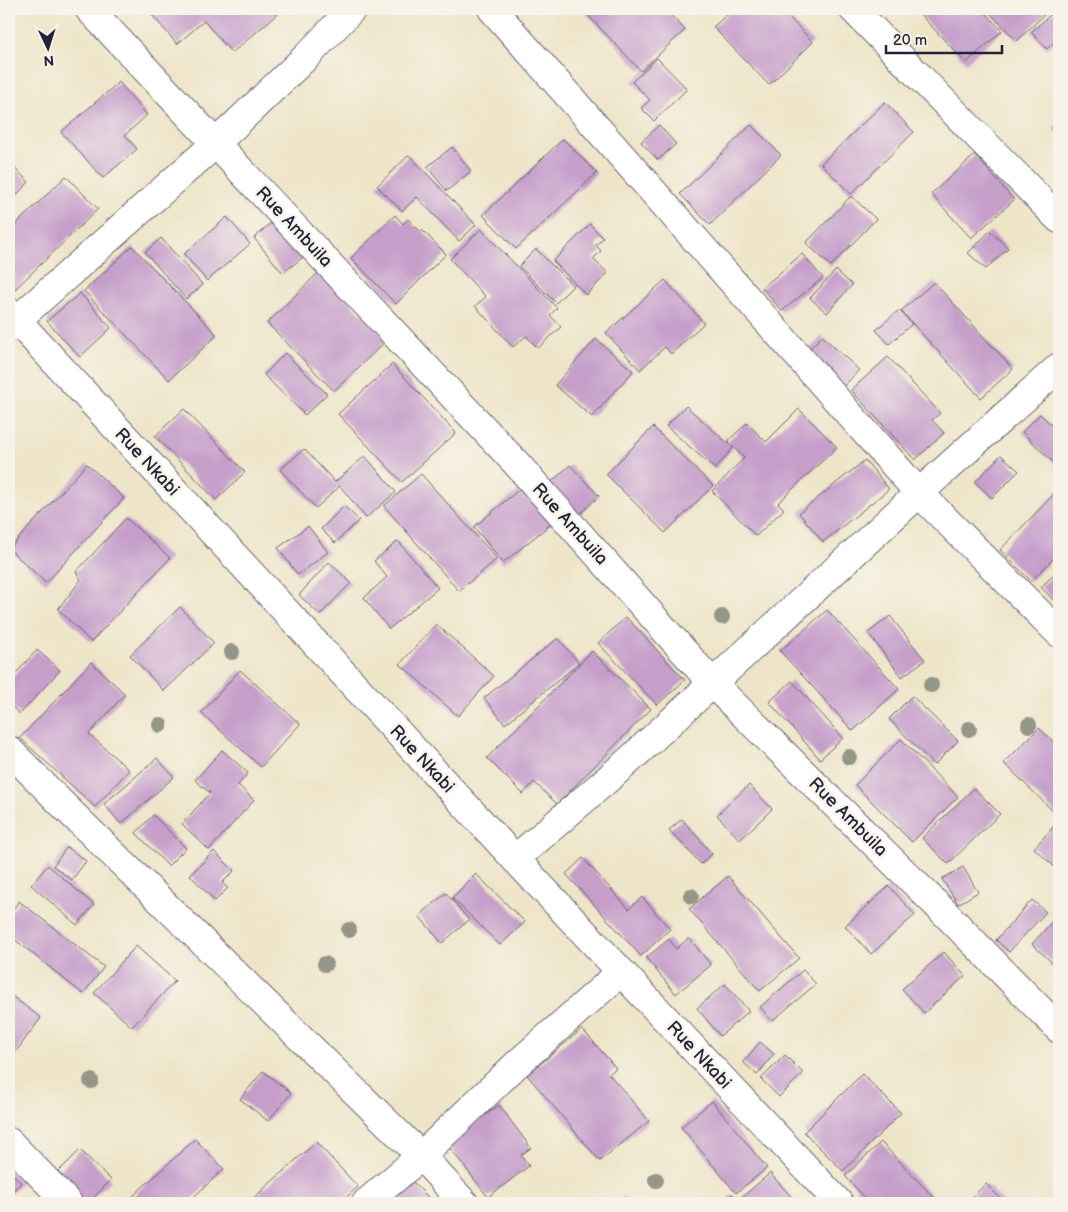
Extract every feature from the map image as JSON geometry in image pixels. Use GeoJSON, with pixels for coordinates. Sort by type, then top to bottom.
{"type":"FeatureCollection","features":[{"type":"Feature","properties":{"kind":"street","name":"Rue Ambuila"},"geometry":{"type":"LineString","coordinates":[[89,9],[516,463],[713,684],[934,902],[1059,1030]]}},
{"type":"Feature","properties":{"kind":"street"},"geometry":{"type":"LineString","coordinates":[[11,320],[215,144],[307,56],[352,9]]}},
{"type":"Feature","properties":{"kind":"street"},"geometry":{"type":"LineString","coordinates":[[492,9],[919,493],[1059,634]]}},
{"type":"Feature","properties":{"kind":"street"},"geometry":{"type":"LineString","coordinates":[[853,9],[1059,219]]}},
{"type":"Feature","properties":{"kind":"street","name":"Rue Nkabi"},"geometry":{"type":"LineString","coordinates":[[11,320],[838,1203]]}},
{"type":"Feature","properties":{"kind":"street"},"geometry":{"type":"LineString","coordinates":[[515,859],[713,684],[919,493],[1059,367]]}},
{"type":"Feature","properties":{"kind":"street"},"geometry":{"type":"LineString","coordinates":[[9,750],[59,802],[421,1156],[464,1203]]}},
{"type":"Feature","properties":{"kind":"street"},"geometry":{"type":"LineString","coordinates":[[366,1203],[421,1156],[516,1065],[621,972]]}},
{"type":"Feature","properties":{"kind":"street"},"geometry":{"type":"LineString","coordinates":[[9,1142],[68,1203]]}},
{"type":"Feature","properties":{"kind":"building"},"geometry":{"type":"Polygon","coordinates":[[[147,9],[282,10],[232,53],[204,21],[177,44],[147,9]]]}},
{"type":"Feature","properties":{"kind":"building"},"geometry":{"type":"Polygon","coordinates":[[[582,9],[665,9],[685,30],[641,71],[582,9]]]}},
{"type":"Feature","properties":{"kind":"building"},"geometry":{"type":"Polygon","coordinates":[[[733,9],[781,9],[813,42],[769,85],[713,27],[733,9]]]}},
{"type":"Feature","properties":{"kind":"building"},"geometry":{"type":"Polygon","coordinates":[[[915,9],[982,9],[1002,31],[966,63],[915,9]]]}},
{"type":"Feature","properties":{"kind":"building"},"geometry":{"type":"Polygon","coordinates":[[[986,9],[1047,9],[1049,10],[1017,41],[986,9]]]}},
{"type":"Feature","properties":{"kind":"building"},"geometry":{"type":"Polygon","coordinates":[[[1059,9],[1059,38],[1047,49],[1031,32],[1059,9]]]}},
{"type":"Feature","properties":{"kind":"building"},"geometry":{"type":"Polygon","coordinates":[[[657,58],[687,89],[654,121],[641,108],[650,100],[632,82],[657,58]]]}},
{"type":"Feature","properties":{"kind":"building"},"geometry":{"type":"Polygon","coordinates":[[[119,82],[147,115],[125,135],[137,149],[103,178],[61,132],[119,82]]]}},
{"type":"Feature","properties":{"kind":"building"},"geometry":{"type":"Polygon","coordinates":[[[885,102],[914,132],[851,194],[821,164],[885,102]]]}},
{"type":"Feature","properties":{"kind":"building"},"geometry":{"type":"Polygon","coordinates":[[[1059,123],[1059,135],[1053,129],[1059,123]]]}},
{"type":"Feature","properties":{"kind":"building"},"geometry":{"type":"Polygon","coordinates":[[[659,125],[676,144],[658,160],[641,142],[659,125]]]}},
{"type":"Feature","properties":{"kind":"building"},"geometry":{"type":"Polygon","coordinates":[[[751,125],[781,155],[710,225],[680,194],[751,125]]]}},
{"type":"Feature","properties":{"kind":"building"},"geometry":{"type":"Polygon","coordinates":[[[563,139],[597,173],[516,249],[483,215],[563,139]]]}},
{"type":"Feature","properties":{"kind":"building"},"geometry":{"type":"Polygon","coordinates":[[[452,147],[471,171],[447,191],[427,167],[452,147]]]}},
{"type":"Feature","properties":{"kind":"building"},"geometry":{"type":"Polygon","coordinates":[[[409,155],[476,225],[459,241],[417,197],[402,211],[377,186],[409,155]]]}},
{"type":"Feature","properties":{"kind":"building"},"geometry":{"type":"Polygon","coordinates":[[[975,155],[1014,200],[971,238],[931,194],[975,155]]]}},
{"type":"Feature","properties":{"kind":"building"},"geometry":{"type":"Polygon","coordinates":[[[9,163],[29,182],[9,203],[9,163]]]}},
{"type":"Feature","properties":{"kind":"building"},"geometry":{"type":"Polygon","coordinates":[[[66,176],[98,209],[12,292],[9,289],[9,231],[66,176]]]}},
{"type":"Feature","properties":{"kind":"building"},"geometry":{"type":"Polygon","coordinates":[[[851,196],[876,219],[831,266],[806,243],[851,196]]]}},
{"type":"Feature","properties":{"kind":"building"},"geometry":{"type":"Polygon","coordinates":[[[395,215],[403,224],[408,219],[446,254],[396,304],[351,258],[395,215]]]}},
{"type":"Feature","properties":{"kind":"building"},"geometry":{"type":"Polygon","coordinates":[[[227,217],[250,244],[207,281],[184,254],[227,217]]]}},
{"type":"Feature","properties":{"kind":"building"},"geometry":{"type":"Polygon","coordinates":[[[273,221],[303,257],[283,273],[254,238],[273,221]]]}},
{"type":"Feature","properties":{"kind":"building"},"geometry":{"type":"Polygon","coordinates":[[[590,224],[603,238],[596,245],[601,251],[593,259],[608,273],[586,295],[553,261],[590,224]]]}},
{"type":"Feature","properties":{"kind":"building"},"geometry":{"type":"Polygon","coordinates":[[[481,229],[557,308],[550,315],[561,327],[538,348],[526,336],[513,347],[475,306],[486,297],[450,259],[481,229]]]}},
{"type":"Feature","properties":{"kind":"building"},"geometry":{"type":"Polygon","coordinates":[[[990,231],[1008,248],[986,269],[968,253],[990,231]]]}},
{"type":"Feature","properties":{"kind":"building"},"geometry":{"type":"Polygon","coordinates":[[[161,238],[203,285],[186,299],[145,252],[161,238]]]}},
{"type":"Feature","properties":{"kind":"building"},"geometry":{"type":"Polygon","coordinates":[[[132,246],[217,335],[169,380],[84,291],[132,246]]]}},
{"type":"Feature","properties":{"kind":"building"},"geometry":{"type":"Polygon","coordinates":[[[536,249],[573,286],[556,303],[519,266],[536,249]]]}},
{"type":"Feature","properties":{"kind":"building"},"geometry":{"type":"Polygon","coordinates":[[[802,254],[823,278],[782,311],[762,288],[802,254]]]}},
{"type":"Feature","properties":{"kind":"building"},"geometry":{"type":"Polygon","coordinates":[[[836,270],[852,285],[827,313],[810,298],[836,270]]]}},
{"type":"Feature","properties":{"kind":"building"},"geometry":{"type":"Polygon","coordinates":[[[320,271],[387,340],[334,391],[267,323],[320,271]]]}},
{"type":"Feature","properties":{"kind":"building"},"geometry":{"type":"Polygon","coordinates":[[[665,280],[704,323],[671,354],[665,347],[640,370],[606,333],[665,280]]]}},
{"type":"Feature","properties":{"kind":"building"},"geometry":{"type":"Polygon","coordinates":[[[934,282],[1013,369],[981,398],[901,311],[934,282]]]}},
{"type":"Feature","properties":{"kind":"building"},"geometry":{"type":"Polygon","coordinates":[[[80,293],[111,328],[80,357],[47,321],[80,293]]]}},
{"type":"Feature","properties":{"kind":"building"},"geometry":{"type":"Polygon","coordinates":[[[899,310],[912,324],[889,344],[876,330],[899,310]]]}},
{"type":"Feature","properties":{"kind":"building"},"geometry":{"type":"Polygon","coordinates":[[[822,336],[859,370],[841,389],[804,355],[822,336]]]}},
{"type":"Feature","properties":{"kind":"building"},"geometry":{"type":"Polygon","coordinates":[[[596,339],[633,371],[592,417],[555,385],[596,339]]]}},
{"type":"Feature","properties":{"kind":"building"},"geometry":{"type":"Polygon","coordinates":[[[285,353],[327,394],[305,415],[264,375],[285,353]]]}},
{"type":"Feature","properties":{"kind":"building"},"geometry":{"type":"Polygon","coordinates":[[[888,357],[940,413],[932,420],[944,433],[915,460],[851,390],[888,357]]]}},
{"type":"Feature","properties":{"kind":"building"},"geometry":{"type":"Polygon","coordinates":[[[392,364],[456,433],[402,482],[338,414],[392,364]]]}},
{"type":"Feature","properties":{"kind":"building"},"geometry":{"type":"Polygon","coordinates":[[[686,406],[733,448],[715,469],[666,426],[686,406]]]}},
{"type":"Feature","properties":{"kind":"building"},"geometry":{"type":"Polygon","coordinates":[[[184,409],[245,472],[216,500],[155,436],[184,409]]]}},
{"type":"Feature","properties":{"kind":"building"},"geometry":{"type":"Polygon","coordinates":[[[799,409],[837,447],[778,503],[784,509],[756,536],[712,491],[744,458],[728,441],[747,423],[766,442],[799,409]]]}},
{"type":"Feature","properties":{"kind":"building"},"geometry":{"type":"Polygon","coordinates":[[[1040,414],[1059,432],[1059,468],[1022,432],[1040,414]]]}},
{"type":"Feature","properties":{"kind":"building"},"geometry":{"type":"Polygon","coordinates":[[[653,427],[713,486],[665,533],[606,474],[653,427]]]}},
{"type":"Feature","properties":{"kind":"building"},"geometry":{"type":"Polygon","coordinates":[[[304,449],[335,482],[365,456],[396,492],[366,518],[340,486],[316,508],[280,470],[304,449]]]}},
{"type":"Feature","properties":{"kind":"building"},"geometry":{"type":"Polygon","coordinates":[[[1001,455],[1019,471],[992,498],[975,482],[1001,455]]]}},
{"type":"Feature","properties":{"kind":"building"},"geometry":{"type":"Polygon","coordinates":[[[865,460],[889,489],[823,542],[799,513],[865,460]]]}},
{"type":"Feature","properties":{"kind":"building"},"geometry":{"type":"Polygon","coordinates":[[[87,464],[124,498],[46,583],[9,549],[87,464]]]}},
{"type":"Feature","properties":{"kind":"building"},"geometry":{"type":"Polygon","coordinates":[[[570,465],[599,496],[576,518],[546,487],[570,465]]]}},
{"type":"Feature","properties":{"kind":"building"},"geometry":{"type":"Polygon","coordinates":[[[421,474],[497,559],[459,591],[384,506],[421,474]]]}},
{"type":"Feature","properties":{"kind":"building"},"geometry":{"type":"Polygon","coordinates":[[[527,483],[557,519],[503,563],[474,527],[527,483]]]}},
{"type":"Feature","properties":{"kind":"building"},"geometry":{"type":"Polygon","coordinates":[[[1059,489],[1059,553],[1031,581],[1000,550],[1059,489]]]}},
{"type":"Feature","properties":{"kind":"building"},"geometry":{"type":"Polygon","coordinates":[[[344,506],[359,520],[335,543],[321,529],[344,506]]]}},
{"type":"Feature","properties":{"kind":"building"},"geometry":{"type":"Polygon","coordinates":[[[126,518],[170,558],[91,642],[58,609],[81,580],[76,572],[126,518]]]}},
{"type":"Feature","properties":{"kind":"building"},"geometry":{"type":"Polygon","coordinates":[[[308,526],[328,552],[298,575],[278,548],[308,526]]]}},
{"type":"Feature","properties":{"kind":"building"},"geometry":{"type":"Polygon","coordinates":[[[398,541],[438,588],[389,629],[364,598],[387,577],[374,561],[398,541]]]}},
{"type":"Feature","properties":{"kind":"building"},"geometry":{"type":"Polygon","coordinates":[[[329,562],[351,583],[320,615],[299,595],[329,562]]]}},
{"type":"Feature","properties":{"kind":"building"},"geometry":{"type":"Polygon","coordinates":[[[1059,570],[1059,606],[1041,587],[1059,570]]]}},
{"type":"Feature","properties":{"kind":"building"},"geometry":{"type":"Polygon","coordinates":[[[180,607],[214,643],[164,691],[130,655],[180,607]]]}},
{"type":"Feature","properties":{"kind":"building"},"geometry":{"type":"Polygon","coordinates":[[[827,610],[899,689],[853,731],[780,651],[827,610]]]}},
{"type":"Feature","properties":{"kind":"building"},"geometry":{"type":"Polygon","coordinates":[[[890,616],[925,660],[902,677],[868,633],[890,616]]]}},
{"type":"Feature","properties":{"kind":"building"},"geometry":{"type":"Polygon","coordinates":[[[626,617],[685,680],[657,705],[598,643],[626,617]]]}},
{"type":"Feature","properties":{"kind":"building"},"geometry":{"type":"Polygon","coordinates":[[[436,624],[494,676],[458,716],[400,664],[436,624]]]}},
{"type":"Feature","properties":{"kind":"building"},"geometry":{"type":"Polygon","coordinates":[[[558,638],[579,663],[505,724],[484,698],[558,638]]]}},
{"type":"Feature","properties":{"kind":"building"},"geometry":{"type":"Polygon","coordinates":[[[37,650],[60,670],[20,714],[9,704],[9,681],[37,650]]]}},
{"type":"Feature","properties":{"kind":"building"},"geometry":{"type":"Polygon","coordinates":[[[592,651],[651,709],[557,804],[534,782],[523,794],[487,758],[592,651]]]}},
{"type":"Feature","properties":{"kind":"building"},"geometry":{"type":"Polygon","coordinates":[[[91,662],[125,694],[89,734],[129,770],[95,807],[20,738],[91,662]]]}},
{"type":"Feature","properties":{"kind":"building"},"geometry":{"type":"Polygon","coordinates":[[[240,670],[300,724],[261,767],[201,713],[240,670]]]}},
{"type":"Feature","properties":{"kind":"building"},"geometry":{"type":"Polygon","coordinates":[[[792,681],[843,738],[820,759],[769,702],[792,681]]]}},
{"type":"Feature","properties":{"kind":"building"},"geometry":{"type":"Polygon","coordinates":[[[912,696],[958,741],[934,765],[889,719],[912,696]]]}},
{"type":"Feature","properties":{"kind":"building"},"geometry":{"type":"Polygon","coordinates":[[[1039,728],[1059,747],[1059,817],[1004,763],[1039,728]]]}},
{"type":"Feature","properties":{"kind":"building"},"geometry":{"type":"Polygon","coordinates":[[[901,739],[958,797],[912,842],[855,785],[901,739]]]}},
{"type":"Feature","properties":{"kind":"building"},"geometry":{"type":"Polygon","coordinates":[[[222,750],[248,773],[238,785],[254,800],[209,850],[182,824],[210,793],[195,780],[222,750]]]}},
{"type":"Feature","properties":{"kind":"building"},"geometry":{"type":"Polygon","coordinates":[[[157,758],[174,777],[121,824],[104,804],[157,758]]]}},
{"type":"Feature","properties":{"kind":"building"},"geometry":{"type":"Polygon","coordinates":[[[749,785],[772,809],[740,840],[717,815],[749,785]]]}},
{"type":"Feature","properties":{"kind":"building"},"geometry":{"type":"Polygon","coordinates":[[[974,788],[1000,814],[948,864],[922,838],[974,788]]]}},
{"type":"Feature","properties":{"kind":"building"},"geometry":{"type":"Polygon","coordinates":[[[153,815],[186,848],[168,866],[136,833],[153,815]]]}},
{"type":"Feature","properties":{"kind":"building"},"geometry":{"type":"Polygon","coordinates":[[[682,819],[712,854],[701,864],[669,830],[682,819]]]}},
{"type":"Feature","properties":{"kind":"building"},"geometry":{"type":"Polygon","coordinates":[[[1054,826],[1059,830],[1059,871],[1034,848],[1054,826]]]}},
{"type":"Feature","properties":{"kind":"building"},"geometry":{"type":"Polygon","coordinates":[[[67,847],[86,861],[72,880],[53,866],[67,847]]]}},
{"type":"Feature","properties":{"kind":"building"},"geometry":{"type":"Polygon","coordinates":[[[214,851],[234,871],[222,883],[228,888],[215,901],[190,875],[214,851]]]}},
{"type":"Feature","properties":{"kind":"building"},"geometry":{"type":"Polygon","coordinates":[[[583,858],[629,909],[642,897],[670,929],[641,956],[566,874],[583,858]]]}},
{"type":"Feature","properties":{"kind":"building"},"geometry":{"type":"Polygon","coordinates":[[[48,865],[94,905],[77,925],[31,885],[48,865]]]}},
{"type":"Feature","properties":{"kind":"building"},"geometry":{"type":"Polygon","coordinates":[[[963,867],[978,892],[958,904],[942,879],[963,867]]]}},
{"type":"Feature","properties":{"kind":"building"},"geometry":{"type":"Polygon","coordinates":[[[476,874],[525,922],[500,945],[452,898],[476,874]]]}},
{"type":"Feature","properties":{"kind":"building"},"geometry":{"type":"Polygon","coordinates":[[[728,876],[799,958],[760,991],[689,909],[728,876]]]}},
{"type":"Feature","properties":{"kind":"building"},"geometry":{"type":"Polygon","coordinates":[[[889,886],[915,915],[871,954],[845,926],[889,886]]]}},
{"type":"Feature","properties":{"kind":"building"},"geometry":{"type":"Polygon","coordinates":[[[446,893],[469,920],[442,943],[419,916],[446,893]]]}},
{"type":"Feature","properties":{"kind":"building"},"geometry":{"type":"Polygon","coordinates":[[[1032,900],[1046,912],[1009,952],[996,940],[1032,900]]]}},
{"type":"Feature","properties":{"kind":"building"},"geometry":{"type":"Polygon","coordinates":[[[19,901],[104,967],[83,994],[9,935],[9,915],[19,901]]]}},
{"type":"Feature","properties":{"kind":"building"},"geometry":{"type":"Polygon","coordinates":[[[1059,914],[1059,969],[1032,944],[1059,914]]]}},
{"type":"Feature","properties":{"kind":"building"},"geometry":{"type":"Polygon","coordinates":[[[689,938],[711,965],[676,994],[646,958],[669,939],[676,949],[689,938]]]}},
{"type":"Feature","properties":{"kind":"building"},"geometry":{"type":"Polygon","coordinates":[[[136,946],[175,981],[132,1027],[94,993],[136,946]]]}},
{"type":"Feature","properties":{"kind":"building"},"geometry":{"type":"Polygon","coordinates":[[[944,952],[965,976],[924,1013],[902,989],[944,952]]]}},
{"type":"Feature","properties":{"kind":"building"},"geometry":{"type":"Polygon","coordinates":[[[803,970],[816,984],[772,1021],[760,1007],[803,970]]]}},
{"type":"Feature","properties":{"kind":"building"},"geometry":{"type":"Polygon","coordinates":[[[725,984],[749,1011],[720,1036],[697,1008],[725,984]]]}},
{"type":"Feature","properties":{"kind":"building"},"geometry":{"type":"Polygon","coordinates":[[[9,994],[41,1018],[9,1061],[9,994]]]}},
{"type":"Feature","properties":{"kind":"building"},"geometry":{"type":"Polygon","coordinates":[[[582,1029],[616,1068],[609,1074],[649,1121],[600,1161],[527,1075],[582,1029]]]}},
{"type":"Feature","properties":{"kind":"building"},"geometry":{"type":"Polygon","coordinates":[[[760,1042],[774,1054],[757,1075],[743,1062],[760,1042]]]}},
{"type":"Feature","properties":{"kind":"building"},"geometry":{"type":"Polygon","coordinates":[[[785,1055],[803,1073],[779,1097],[761,1079],[785,1055]]]}},
{"type":"Feature","properties":{"kind":"building"},"geometry":{"type":"Polygon","coordinates":[[[263,1071],[291,1093],[268,1121],[240,1099],[263,1071]]]}},
{"type":"Feature","properties":{"kind":"building"},"geometry":{"type":"Polygon","coordinates":[[[862,1074],[901,1113],[843,1171],[804,1132],[862,1074]]]}},
{"type":"Feature","properties":{"kind":"building"},"geometry":{"type":"Polygon","coordinates":[[[712,1101],[767,1168],[736,1193],[681,1127],[712,1101]]]}},
{"type":"Feature","properties":{"kind":"building"},"geometry":{"type":"Polygon","coordinates":[[[499,1105],[531,1148],[521,1155],[529,1166],[488,1197],[447,1144],[499,1105]]]}},
{"type":"Feature","properties":{"kind":"building"},"geometry":{"type":"Polygon","coordinates":[[[195,1139],[224,1169],[187,1203],[139,1203],[133,1196],[195,1139]]]}},
{"type":"Feature","properties":{"kind":"building"},"geometry":{"type":"Polygon","coordinates":[[[316,1142],[358,1187],[340,1203],[248,1203],[316,1142]]]}},
{"type":"Feature","properties":{"kind":"building"},"geometry":{"type":"Polygon","coordinates":[[[881,1142],[939,1203],[870,1203],[845,1176],[881,1142]]]}},
{"type":"Feature","properties":{"kind":"building"},"geometry":{"type":"Polygon","coordinates":[[[80,1150],[111,1180],[88,1203],[57,1173],[80,1150]]]}},
{"type":"Feature","properties":{"kind":"building"},"geometry":{"type":"Polygon","coordinates":[[[9,1170],[21,1183],[9,1195],[9,1170]]]}},
{"type":"Feature","properties":{"kind":"building"},"geometry":{"type":"Polygon","coordinates":[[[770,1173],[797,1203],[746,1203],[741,1198],[770,1173]]]}},
{"type":"Feature","properties":{"kind":"building"},"geometry":{"type":"Polygon","coordinates":[[[407,1176],[434,1203],[379,1203],[407,1176]]]}},
{"type":"Feature","properties":{"kind":"building"},"geometry":{"type":"Polygon","coordinates":[[[986,1184],[1005,1203],[972,1203],[969,1200],[986,1184]]]}},
{"type":"Feature","properties":{"kind":"building"},"geometry":{"type":"Polygon","coordinates":[[[732,1194],[740,1203],[723,1203],[732,1194]]]}},
{"type":"Feature","properties":{"kind":"building"},"geometry":{"type":"Polygon","coordinates":[[[625,1197],[630,1203],[619,1203],[625,1197]]]}}]}
